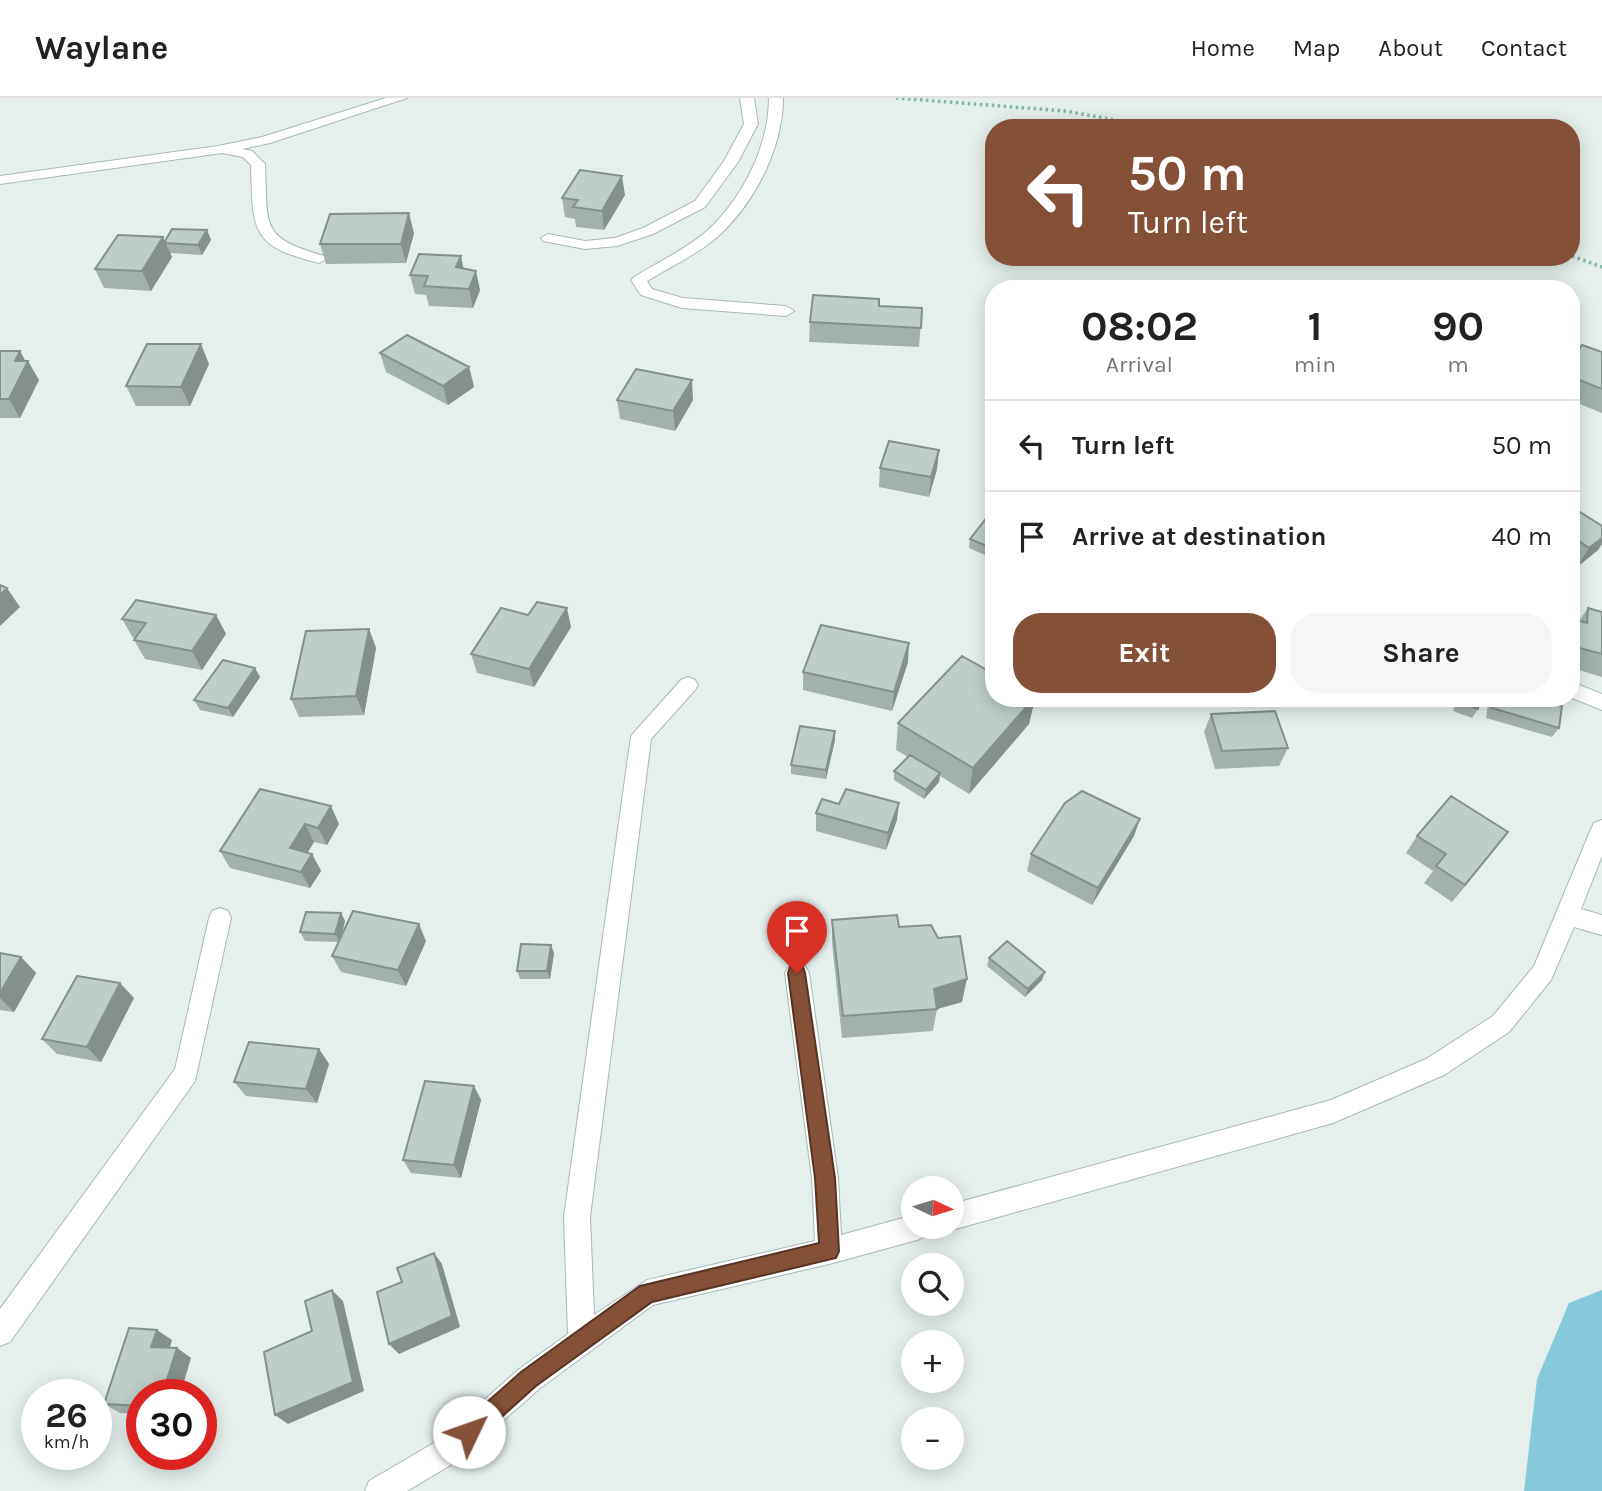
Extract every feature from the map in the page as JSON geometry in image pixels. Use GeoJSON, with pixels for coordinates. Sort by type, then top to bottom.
{"type":"FeatureCollection","features":[{"type":"Feature","properties":{"kind":"street"},"geometry":{"type":"LineString","coordinates":[[0,180],[265,141],[400,98]]}},
{"type":"Feature","properties":{"kind":"street"},"geometry":{"type":"LineString","coordinates":[[548,238],[585,245],[617,242],[648,231],[700,204],[731,162],[751,124],[747,98]]}},
{"type":"Feature","properties":{"kind":"street"},"geometry":{"type":"LineString","coordinates":[[776,98],[769,142],[747,191],[712,233],[639,280],[646,292],[682,303],[786,311]]}},
{"type":"Feature","properties":{"kind":"street"},"geometry":{"type":"LineString","coordinates":[[218,150],[247,154],[258,164],[261,205],[268,236],[284,248],[318,259]]}},
{"type":"Feature","properties":{"kind":"street"},"geometry":{"type":"LineString","coordinates":[[582,1341],[577,1217],[641,736],[688,685]]}},
{"type":"Feature","properties":{"kind":"street"},"geometry":{"type":"LineString","coordinates":[[1580,693],[1602,702]]}},
{"type":"Feature","properties":{"kind":"street"},"geometry":{"type":"LineString","coordinates":[[964,1214],[1333,1111],[1435,1067],[1501,1024],[1544,973],[1602,829]]}},
{"type":"Feature","properties":{"kind":"street"},"geometry":{"type":"LineString","coordinates":[[1568,915],[1602,925]]}},
{"type":"Feature","properties":{"kind":"street"},"geometry":{"type":"LineString","coordinates":[[0,1332],[186,1073],[220,918]]}},
{"type":"Feature","properties":{"kind":"street"},"geometry":{"type":"LineString","coordinates":[[797,973],[825,1178],[829,1251]]}},
{"type":"Feature","properties":{"kind":"street"},"geometry":{"type":"LineString","coordinates":[[379,1491],[449,1450],[529,1379],[647,1293],[829,1251],[901,1231]]}},
{"type":"Feature","properties":{"kind":"path"},"geometry":{"type":"LineString","coordinates":[[896,98],[1065,111],[1110,119]]}},
{"type":"Feature","properties":{"kind":"path"},"geometry":{"type":"LineString","coordinates":[[1580,259],[1602,267]]}},
{"type":"Feature","properties":{"kind":"building"},"geometry":{"type":"Polygon","coordinates":[[[580,170],[622,176],[602,211],[573,207],[578,200],[562,198],[580,170]]]}},
{"type":"Feature","properties":{"kind":"building"},"geometry":{"type":"Polygon","coordinates":[[[409,213],[401,244],[320,244],[330,214],[409,213]]]}},
{"type":"Feature","properties":{"kind":"building"},"geometry":{"type":"Polygon","coordinates":[[[172,229],[207,230],[198,245],[166,243],[172,229]]]}},
{"type":"Feature","properties":{"kind":"building"},"geometry":{"type":"Polygon","coordinates":[[[118,235],[163,237],[142,271],[95,269],[118,235]]]}},
{"type":"Feature","properties":{"kind":"building"},"geometry":{"type":"Polygon","coordinates":[[[419,254],[461,256],[456,267],[476,271],[469,289],[424,286],[428,276],[410,275],[419,254]]]}},
{"type":"Feature","properties":{"kind":"building"},"geometry":{"type":"Polygon","coordinates":[[[813,295],[879,299],[879,306],[922,308],[921,328],[810,322],[813,295]]]}},
{"type":"Feature","properties":{"kind":"building"},"geometry":{"type":"Polygon","coordinates":[[[407,335],[469,367],[443,386],[380,353],[407,335]]]}},
{"type":"Feature","properties":{"kind":"building"},"geometry":{"type":"Polygon","coordinates":[[[147,344],[201,344],[181,387],[126,386],[147,344]]]}},
{"type":"Feature","properties":{"kind":"building"},"geometry":{"type":"Polygon","coordinates":[[[1582,345],[1602,352],[1602,389],[1580,380],[1582,345]]]}},
{"type":"Feature","properties":{"kind":"building"},"geometry":{"type":"Polygon","coordinates":[[[0,351],[20,351],[15,361],[28,361],[9,399],[0,399],[0,351]]]}},
{"type":"Feature","properties":{"kind":"building"},"geometry":{"type":"Polygon","coordinates":[[[636,369],[692,380],[673,411],[617,400],[636,369]]]}},
{"type":"Feature","properties":{"kind":"building"},"geometry":{"type":"Polygon","coordinates":[[[889,441],[939,450],[931,477],[880,468],[889,441]]]}},
{"type":"Feature","properties":{"kind":"building"},"geometry":{"type":"Polygon","coordinates":[[[1580,512],[1602,526],[1602,538],[1589,548],[1580,542],[1580,512]]]}},
{"type":"Feature","properties":{"kind":"building"},"geometry":{"type":"Polygon","coordinates":[[[985,520],[985,545],[970,539],[985,520]]]}},
{"type":"Feature","properties":{"kind":"building"},"geometry":{"type":"Polygon","coordinates":[[[0,585],[7,588],[0,595],[0,585]]]}},
{"type":"Feature","properties":{"kind":"building"},"geometry":{"type":"Polygon","coordinates":[[[136,600],[216,615],[192,651],[134,640],[146,623],[122,619],[136,600]]]}},
{"type":"Feature","properties":{"kind":"building"},"geometry":{"type":"Polygon","coordinates":[[[537,602],[567,608],[529,669],[471,654],[501,608],[528,615],[537,602]]]}},
{"type":"Feature","properties":{"kind":"building"},"geometry":{"type":"Polygon","coordinates":[[[1588,608],[1602,612],[1602,654],[1580,648],[1580,621],[1587,623],[1588,608]]]}},
{"type":"Feature","properties":{"kind":"building"},"geometry":{"type":"Polygon","coordinates":[[[821,625],[909,643],[894,692],[803,672],[821,625]]]}},
{"type":"Feature","properties":{"kind":"building"},"geometry":{"type":"Polygon","coordinates":[[[369,629],[356,696],[291,699],[306,631],[369,629]]]}},
{"type":"Feature","properties":{"kind":"building"},"geometry":{"type":"Polygon","coordinates":[[[962,656],[985,669],[985,707],[1026,707],[973,768],[898,723],[962,656]]]}},
{"type":"Feature","properties":{"kind":"building"},"geometry":{"type":"Polygon","coordinates":[[[223,660],[255,668],[228,708],[194,700],[223,660]]]}},
{"type":"Feature","properties":{"kind":"building"},"geometry":{"type":"Polygon","coordinates":[[[1562,707],[1559,728],[1492,708],[1562,707]]]}},
{"type":"Feature","properties":{"kind":"building"},"geometry":{"type":"Polygon","coordinates":[[[1275,711],[1288,748],[1222,751],[1211,714],[1275,711]]]}},
{"type":"Feature","properties":{"kind":"building"},"geometry":{"type":"Polygon","coordinates":[[[800,726],[835,731],[826,770],[791,765],[800,726]]]}},
{"type":"Feature","properties":{"kind":"building"},"geometry":{"type":"Polygon","coordinates":[[[910,755],[940,773],[926,790],[894,771],[910,755]]]}},
{"type":"Feature","properties":{"kind":"building"},"geometry":{"type":"Polygon","coordinates":[[[260,789],[331,806],[318,828],[305,824],[290,848],[312,854],[301,872],[220,851],[260,789]]]}},
{"type":"Feature","properties":{"kind":"building"},"geometry":{"type":"Polygon","coordinates":[[[846,789],[899,803],[888,833],[816,813],[822,799],[839,804],[846,789]]]}},
{"type":"Feature","properties":{"kind":"building"},"geometry":{"type":"Polygon","coordinates":[[[1082,791],[1140,819],[1098,888],[1031,854],[1065,803],[1082,791]]]}},
{"type":"Feature","properties":{"kind":"building"},"geometry":{"type":"Polygon","coordinates":[[[1451,796],[1508,832],[1465,885],[1436,866],[1446,854],[1417,836],[1451,796]]]}},
{"type":"Feature","properties":{"kind":"building"},"geometry":{"type":"Polygon","coordinates":[[[353,911],[419,924],[398,970],[332,956],[353,911]]]}},
{"type":"Feature","properties":{"kind":"building"},"geometry":{"type":"Polygon","coordinates":[[[306,912],[341,913],[335,934],[300,932],[306,912]]]}},
{"type":"Feature","properties":{"kind":"building"},"geometry":{"type":"Polygon","coordinates":[[[897,915],[899,927],[931,925],[938,938],[960,936],[967,979],[934,989],[937,1009],[843,1016],[832,920],[897,915]]]}},
{"type":"Feature","properties":{"kind":"building"},"geometry":{"type":"Polygon","coordinates":[[[1007,941],[1045,972],[1028,989],[989,958],[1007,941]]]}},
{"type":"Feature","properties":{"kind":"building"},"geometry":{"type":"Polygon","coordinates":[[[521,944],[551,945],[547,971],[517,971],[521,944]]]}},
{"type":"Feature","properties":{"kind":"building"},"geometry":{"type":"Polygon","coordinates":[[[0,953],[21,957],[0,993],[0,953]]]}},
{"type":"Feature","properties":{"kind":"building"},"geometry":{"type":"Polygon","coordinates":[[[77,976],[120,983],[87,1047],[42,1039],[77,976]]]}},
{"type":"Feature","properties":{"kind":"building"},"geometry":{"type":"Polygon","coordinates":[[[249,1042],[319,1049],[306,1089],[234,1082],[249,1042]]]}},
{"type":"Feature","properties":{"kind":"building"},"geometry":{"type":"Polygon","coordinates":[[[425,1081],[474,1086],[454,1165],[403,1160],[425,1081]]]}},
{"type":"Feature","properties":{"kind":"building"},"geometry":{"type":"Polygon","coordinates":[[[434,1253],[452,1316],[389,1344],[377,1292],[402,1282],[397,1268],[434,1253]]]}},
{"type":"Feature","properties":{"kind":"building"},"geometry":{"type":"Polygon","coordinates":[[[332,1290],[353,1382],[275,1415],[264,1352],[312,1331],[305,1301],[332,1290]]]}},
{"type":"Feature","properties":{"kind":"building"},"geometry":{"type":"Polygon","coordinates":[[[129,1328],[157,1330],[151,1347],[177,1348],[167,1379],[126,1379],[126,1405],[112,1404],[112,1380],[129,1328]]]}},
{"type":"Feature","properties":{"kind":"waterway"},"geometry":{"type":"LineString","coordinates":[[1573,1491],[1584,1379],[1602,1336]]}},
{"type":"Feature","properties":{"kind":"route"},"geometry":{"type":"LineString","coordinates":[[469,1432],[529,1379],[647,1293],[829,1251],[825,1178],[797,973]]}}]}
